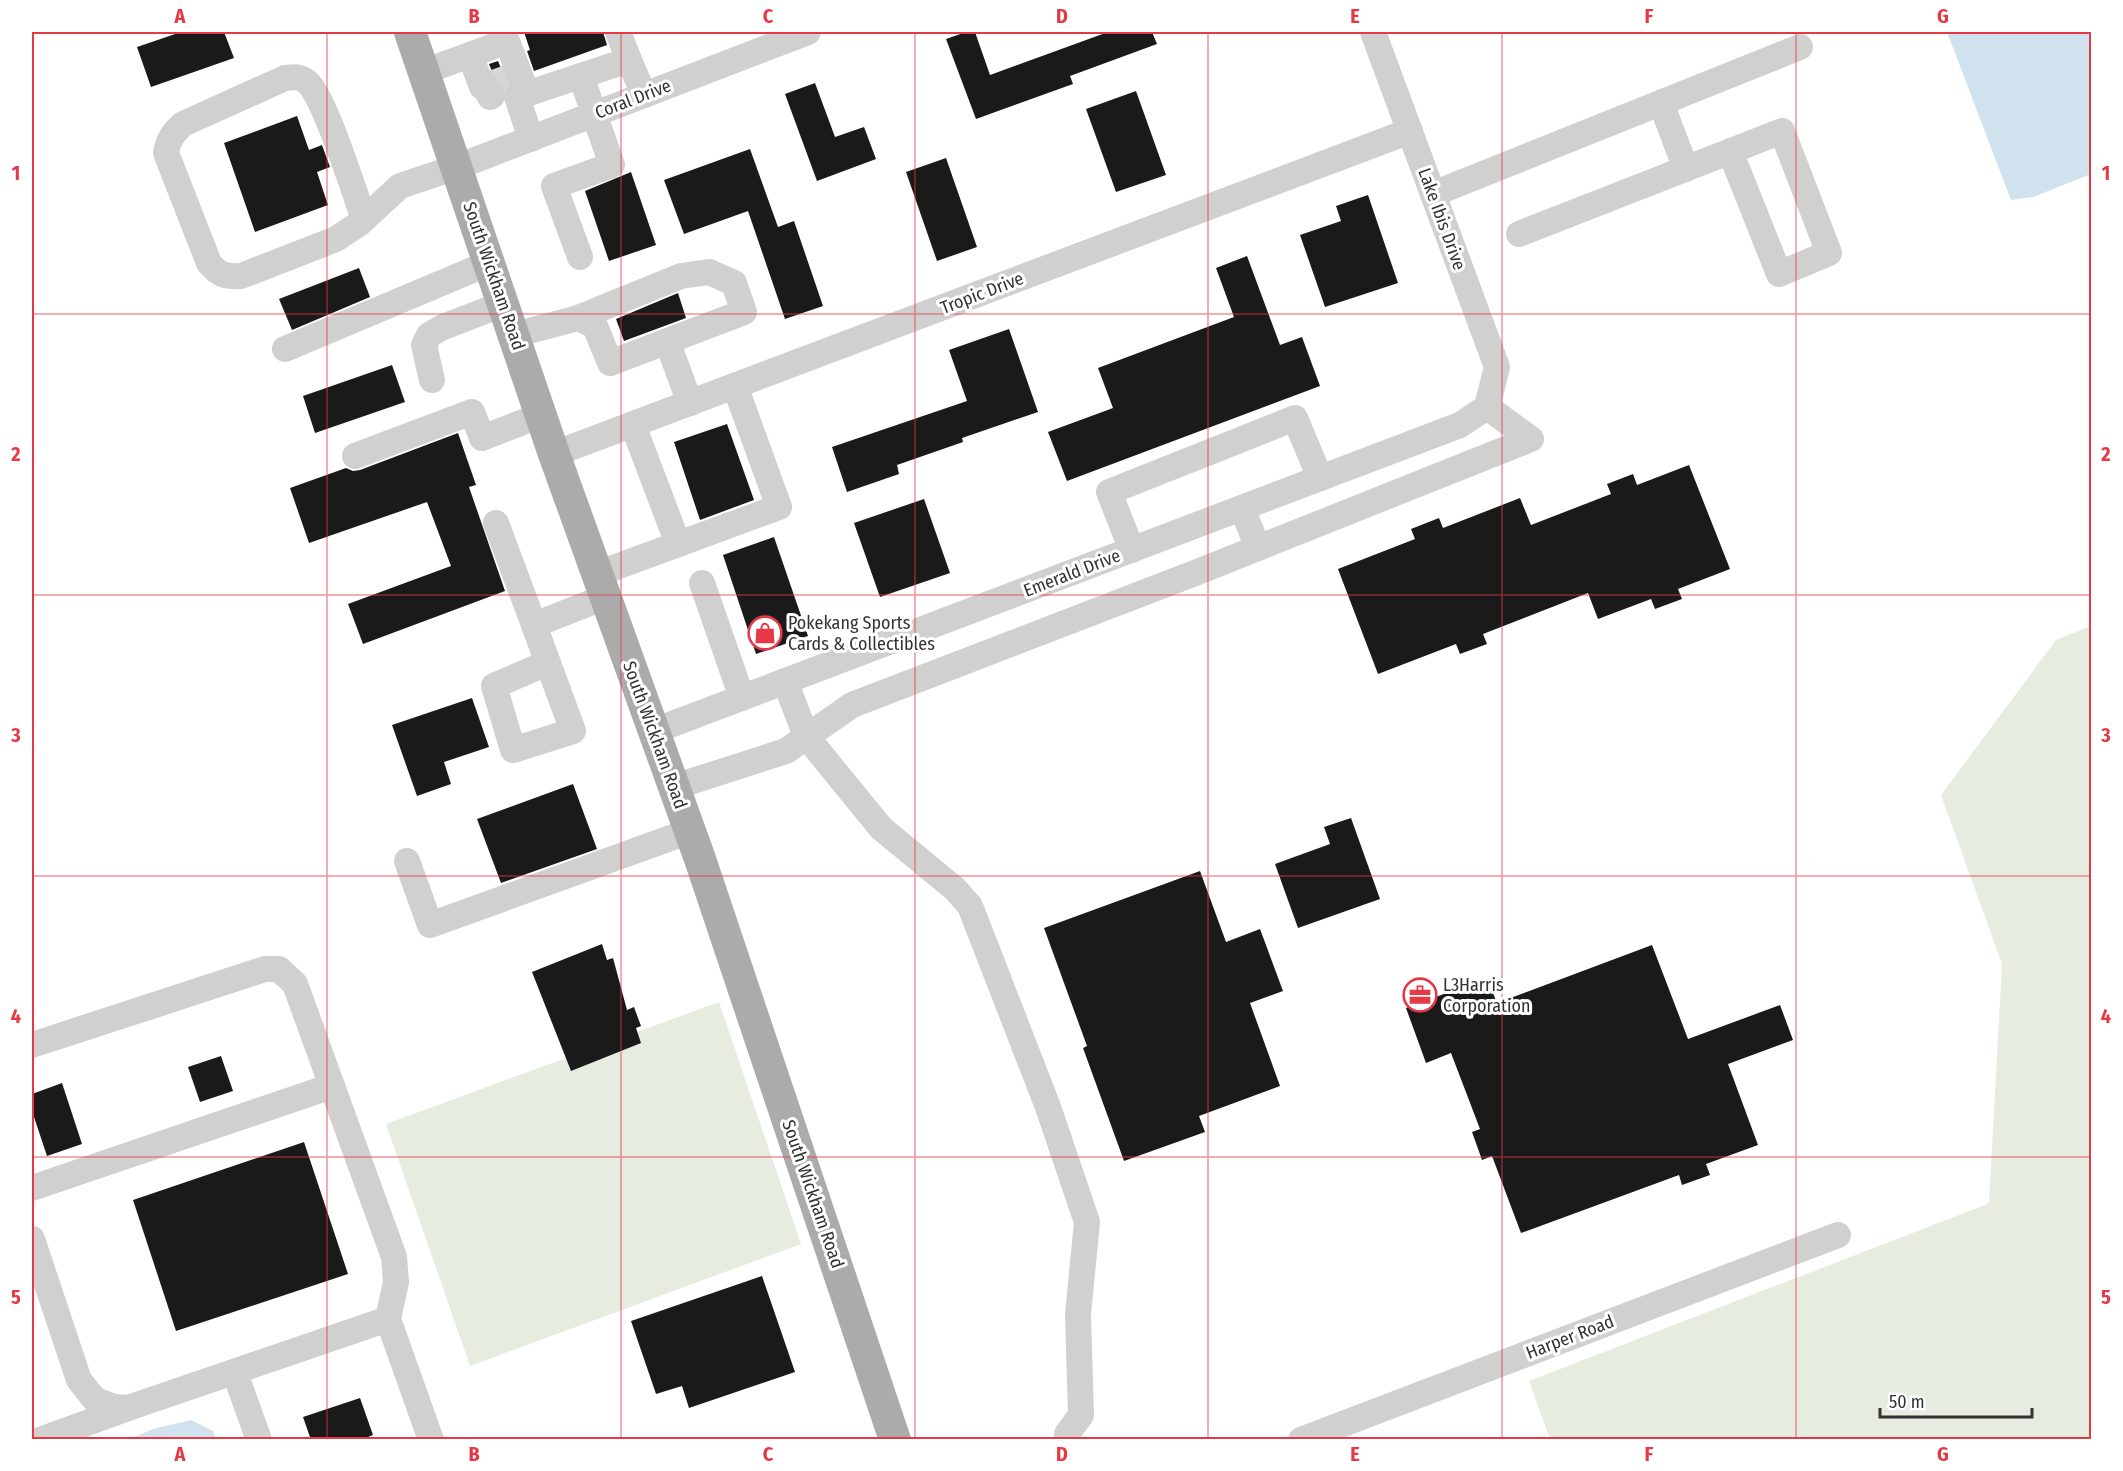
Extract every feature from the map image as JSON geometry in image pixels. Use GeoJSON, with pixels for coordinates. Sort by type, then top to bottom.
{"type":"FeatureCollection","features":[{"type":"Feature","properties":{"kind":"main road","name":"South Wickham Road"},"geometry":{"type":"LineString","coordinates":[[410,32],[554,454],[690,831],[895,1440]]}},
{"type":"Feature","properties":{"kind":"street"},"geometry":{"type":"LineString","coordinates":[[618,32],[644,95]]}},
{"type":"Feature","properties":{"kind":"street","name":"Coral Drive"},"geometry":{"type":"LineString","coordinates":[[364,219],[400,186],[457,167],[808,32]]}},
{"type":"Feature","properties":{"kind":"street","name":"Lake Ibis Drive"},"geometry":{"type":"LineString","coordinates":[[1373,32],[1497,367],[1487,407]]}},
{"type":"Feature","properties":{"kind":"street"},"geometry":{"type":"LineString","coordinates":[[1433,194],[1800,47]]}},
{"type":"Feature","properties":{"kind":"street"},"geometry":{"type":"LineString","coordinates":[[423,72],[501,72],[581,76],[629,60]]}},
{"type":"Feature","properties":{"kind":"street"},"geometry":{"type":"LineString","coordinates":[[501,72],[517,98],[531,139]]}},
{"type":"Feature","properties":{"kind":"street"},"geometry":{"type":"LineString","coordinates":[[296,76],[314,90],[326,114],[364,219],[336,239],[241,276],[229,277],[218,273],[209,263],[198,237],[166,153],[168,142],[173,133],[183,124],[285,78],[296,76]]}},
{"type":"Feature","properties":{"kind":"street"},"geometry":{"type":"LineString","coordinates":[[580,257],[554,186],[612,165],[581,76]]}},
{"type":"Feature","properties":{"kind":"street"},"geometry":{"type":"LineString","coordinates":[[1661,103],[1686,169]]}},
{"type":"Feature","properties":{"kind":"street","name":"Tropic Drive"},"geometry":{"type":"LineString","coordinates":[[554,454],[1410,131]]}},
{"type":"Feature","properties":{"kind":"street"},"geometry":{"type":"LineString","coordinates":[[1519,234],[1686,169],[1730,151],[1782,131],[1829,253],[1779,274],[1730,151]]}},
{"type":"Feature","properties":{"kind":"street"},"geometry":{"type":"LineString","coordinates":[[285,349],[489,263]]}},
{"type":"Feature","properties":{"kind":"street"},"geometry":{"type":"LineString","coordinates":[[514,335],[578,318],[681,276],[709,272],[734,284],[744,312],[610,363],[596,326],[578,318]]}},
{"type":"Feature","properties":{"kind":"street"},"geometry":{"type":"LineString","coordinates":[[432,380],[424,345],[429,335],[503,303]]}},
{"type":"Feature","properties":{"kind":"street"},"geometry":{"type":"LineString","coordinates":[[666,341],[690,403]]}},
{"type":"Feature","properties":{"kind":"street"},"geometry":{"type":"LineString","coordinates":[[534,625],[678,544],[779,507],[735,386]]}},
{"type":"Feature","properties":{"kind":"street"},"geometry":{"type":"LineString","coordinates":[[674,787],[786,751],[852,705],[1258,548],[1531,439],[1487,407]]}},
{"type":"Feature","properties":{"kind":"street","name":"Emerald Drive"},"geometry":{"type":"LineString","coordinates":[[654,731],[1460,425],[1487,407]]}},
{"type":"Feature","properties":{"kind":"street"},"geometry":{"type":"LineString","coordinates":[[355,456],[472,412],[482,438],[541,414]]}},
{"type":"Feature","properties":{"kind":"street"},"geometry":{"type":"LineString","coordinates":[[1132,550],[1109,492],[1295,418],[1320,478]]}},
{"type":"Feature","properties":{"kind":"street"},"geometry":{"type":"LineString","coordinates":[[633,425],[678,544]]}},
{"type":"Feature","properties":{"kind":"street"},"geometry":{"type":"LineString","coordinates":[[1242,508],[1258,548]]}},
{"type":"Feature","properties":{"kind":"street"},"geometry":{"type":"LineString","coordinates":[[496,523],[547,663]]}},
{"type":"Feature","properties":{"kind":"street"},"geometry":{"type":"LineString","coordinates":[[702,583],[742,698]]}},
{"type":"Feature","properties":{"kind":"street"},"geometry":{"type":"LineString","coordinates":[[785,681],[806,736],[881,828],[955,889],[970,906],[1048,1107],[1087,1222],[1078,1314],[1081,1415],[1066,1438]]}},
{"type":"Feature","properties":{"kind":"street"},"geometry":{"type":"LineString","coordinates":[[407,861],[430,925],[690,831]]}},
{"type":"Feature","properties":{"kind":"street"},"geometry":{"type":"LineString","coordinates":[[32,1045],[265,969],[279,969],[295,984],[394,1257],[396,1282],[388,1319],[431,1440]]}},
{"type":"Feature","properties":{"kind":"street"},"geometry":{"type":"LineString","coordinates":[[32,1188],[332,1086]]}},
{"type":"Feature","properties":{"kind":"street","name":"Harper Road"},"geometry":{"type":"LineString","coordinates":[[1301,1440],[1838,1234]]}},
{"type":"Feature","properties":{"kind":"street"},"geometry":{"type":"LineString","coordinates":[[32,1239],[80,1380],[95,1400],[114,1407],[128,1408]]}},
{"type":"Feature","properties":{"kind":"street"},"geometry":{"type":"LineString","coordinates":[[40,1440],[388,1319]]}},
{"type":"Feature","properties":{"kind":"street"},"geometry":{"type":"LineString","coordinates":[[235,1373],[259,1440]]}},
{"type":"Feature","properties":{"kind":"shaded area"},"geometry":{"type":"Polygon","coordinates":[[[2091,626],[2091,1439],[1550,1439],[1529,1381],[1989,1202],[2002,964],[1941,795],[2056,640],[2091,626]]]}},
{"type":"Feature","properties":{"kind":"shaded area"},"geometry":{"type":"Polygon","coordinates":[[[719,1002],[801,1244],[470,1366],[386,1124],[719,1002]]]}},
{"type":"Feature","properties":{"kind":"water"},"geometry":{"type":"Polygon","coordinates":[[[1947,32],[2091,32],[2091,174],[2033,197],[2011,200],[1947,32]]]}},
{"type":"Feature","properties":{"kind":"water"},"geometry":{"type":"Polygon","coordinates":[[[191,1420],[213,1431],[216,1439],[130,1439],[153,1429],[191,1420]]]}},
{"type":"Feature","properties":{"kind":"building"},"geometry":{"type":"Polygon","coordinates":[[[181,32],[224,32],[234,58],[151,87],[137,47],[181,32]]]}},
{"type":"Feature","properties":{"kind":"building"},"geometry":{"type":"Polygon","coordinates":[[[524,32],[603,32],[607,45],[534,71],[527,51],[530,50],[524,32]]]}},
{"type":"Feature","properties":{"kind":"building"},"geometry":{"type":"Polygon","coordinates":[[[966,32],[975,32],[990,75],[1108,32],[1152,32],[1157,44],[1070,76],[1073,84],[976,119],[946,39],[966,32]]]}},
{"type":"Feature","properties":{"kind":"building"},"geometry":{"type":"Polygon","coordinates":[[[498,61],[508,86],[505,89],[493,74],[489,64],[498,61]]]}},
{"type":"Feature","properties":{"kind":"building"},"geometry":{"type":"Polygon","coordinates":[[[815,83],[835,137],[864,127],[876,159],[817,181],[785,94],[815,83]]]}},
{"type":"Feature","properties":{"kind":"building"},"geometry":{"type":"Polygon","coordinates":[[[1136,91],[1166,175],[1116,192],[1086,109],[1136,91]]]}},
{"type":"Feature","properties":{"kind":"building"},"geometry":{"type":"Polygon","coordinates":[[[297,116],[309,150],[322,145],[330,167],[317,172],[328,205],[255,232],[224,143],[297,116]]]}},
{"type":"Feature","properties":{"kind":"building"},"geometry":{"type":"Polygon","coordinates":[[[750,149],[778,227],[794,221],[823,306],[785,319],[748,211],[684,234],[664,180],[750,149]]]}},
{"type":"Feature","properties":{"kind":"building"},"geometry":{"type":"Polygon","coordinates":[[[946,158],[977,247],[937,261],[906,172],[946,158]]]}},
{"type":"Feature","properties":{"kind":"building"},"geometry":{"type":"Polygon","coordinates":[[[631,172],[656,245],[609,261],[585,191],[631,172]]]}},
{"type":"Feature","properties":{"kind":"building"},"geometry":{"type":"Polygon","coordinates":[[[1368,195],[1398,283],[1325,307],[1300,235],[1341,221],[1336,206],[1368,195]]]}},
{"type":"Feature","properties":{"kind":"building"},"geometry":{"type":"Polygon","coordinates":[[[1247,256],[1280,345],[1302,337],[1320,386],[1067,481],[1048,432],[1113,408],[1098,368],[1234,317],[1216,268],[1247,256]]]}},
{"type":"Feature","properties":{"kind":"building"},"geometry":{"type":"Polygon","coordinates":[[[359,268],[370,297],[292,330],[279,299],[359,268]]]}},
{"type":"Feature","properties":{"kind":"building"},"geometry":{"type":"Polygon","coordinates":[[[678,293],[686,318],[624,341],[616,319],[678,293]]]}},
{"type":"Feature","properties":{"kind":"building"},"geometry":{"type":"Polygon","coordinates":[[[1009,329],[1038,412],[962,438],[963,442],[897,465],[899,474],[847,492],[832,447],[967,401],[949,350],[1009,329]]]}},
{"type":"Feature","properties":{"kind":"building"},"geometry":{"type":"Polygon","coordinates":[[[392,365],[405,402],[315,433],[303,396],[392,365]]]}},
{"type":"Feature","properties":{"kind":"building"},"geometry":{"type":"Polygon","coordinates":[[[727,424],[754,500],[700,520],[674,442],[727,424]]]}},
{"type":"Feature","properties":{"kind":"building"},"geometry":{"type":"Polygon","coordinates":[[[458,433],[476,485],[469,487],[505,591],[363,644],[348,604],[451,566],[427,502],[309,543],[290,488],[346,468],[353,471],[360,470],[458,433]]]}},
{"type":"Feature","properties":{"kind":"building"},"geometry":{"type":"Polygon","coordinates":[[[1689,465],[1730,569],[1678,589],[1682,599],[1655,609],[1651,599],[1598,619],[1588,593],[1483,634],[1487,644],[1460,654],[1456,644],[1378,674],[1338,569],[1415,539],[1411,529],[1439,518],[1443,528],[1520,498],[1531,525],[1611,494],[1607,484],[1633,474],[1637,485],[1689,465]]]}},
{"type":"Feature","properties":{"kind":"building"},"geometry":{"type":"Polygon","coordinates":[[[924,499],[950,573],[880,597],[854,523],[924,499]]]}},
{"type":"Feature","properties":{"kind":"building"},"geometry":{"type":"Polygon","coordinates":[[[774,537],[808,636],[756,654],[723,555],[774,537]]]}},
{"type":"Feature","properties":{"kind":"building"},"geometry":{"type":"Polygon","coordinates":[[[472,698],[489,747],[444,762],[451,784],[417,796],[392,725],[472,698]]]}},
{"type":"Feature","properties":{"kind":"building"},"geometry":{"type":"Polygon","coordinates":[[[573,784],[597,849],[501,883],[477,819],[573,784]]]}},
{"type":"Feature","properties":{"kind":"building"},"geometry":{"type":"Polygon","coordinates":[[[1351,818],[1380,899],[1298,928],[1275,864],[1330,844],[1324,827],[1351,818]]]}},
{"type":"Feature","properties":{"kind":"building"},"geometry":{"type":"Polygon","coordinates":[[[1200,871],[1226,942],[1260,929],[1283,991],[1250,1003],[1280,1086],[1199,1116],[1205,1132],[1124,1161],[1083,1048],[1087,1046],[1044,928],[1200,871]]]}},
{"type":"Feature","properties":{"kind":"building"},"geometry":{"type":"Polygon","coordinates":[[[602,944],[607,960],[613,958],[627,1010],[634,1007],[641,1026],[636,1028],[641,1043],[571,1071],[532,972],[602,944]]]}},
{"type":"Feature","properties":{"kind":"building"},"geometry":{"type":"Polygon","coordinates":[[[1652,945],[1688,1039],[1780,1005],[1793,1040],[1728,1064],[1758,1145],[1706,1164],[1710,1175],[1682,1185],[1679,1175],[1521,1233],[1492,1156],[1482,1160],[1472,1132],[1480,1129],[1451,1053],[1426,1063],[1406,1008],[1487,978],[1497,1003],[1652,945]]]}},
{"type":"Feature","properties":{"kind":"building"},"geometry":{"type":"Polygon","coordinates":[[[221,1056],[233,1091],[200,1102],[188,1067],[221,1056]]]}},
{"type":"Feature","properties":{"kind":"building"},"geometry":{"type":"Polygon","coordinates":[[[62,1083],[82,1144],[47,1156],[32,1111],[32,1094],[62,1083]]]}},
{"type":"Feature","properties":{"kind":"building"},"geometry":{"type":"Polygon","coordinates":[[[304,1142],[348,1274],[176,1331],[133,1200],[304,1142]]]}},
{"type":"Feature","properties":{"kind":"building"},"geometry":{"type":"Polygon","coordinates":[[[762,1276],[795,1372],[689,1408],[682,1386],[656,1394],[631,1321],[762,1276]]]}},
{"type":"Feature","properties":{"kind":"building"},"geometry":{"type":"Polygon","coordinates":[[[360,1398],[373,1435],[361,1440],[311,1440],[303,1417],[360,1398]]]}},
{"type":"Feature","properties":{"kind":"tunnel"},"geometry":{"type":"LineString","coordinates":[[488,85],[510,77]]}},
{"type":"Feature","properties":{"kind":"place","name":"Pokekang Sports Cards & Collectibles"},"geometry":{"type":"Point","coordinates":[765,633]}},
{"type":"Feature","properties":{"kind":"place","name":"L3Harris Corporation"},"geometry":{"type":"Point","coordinates":[1420,995]}}]}
